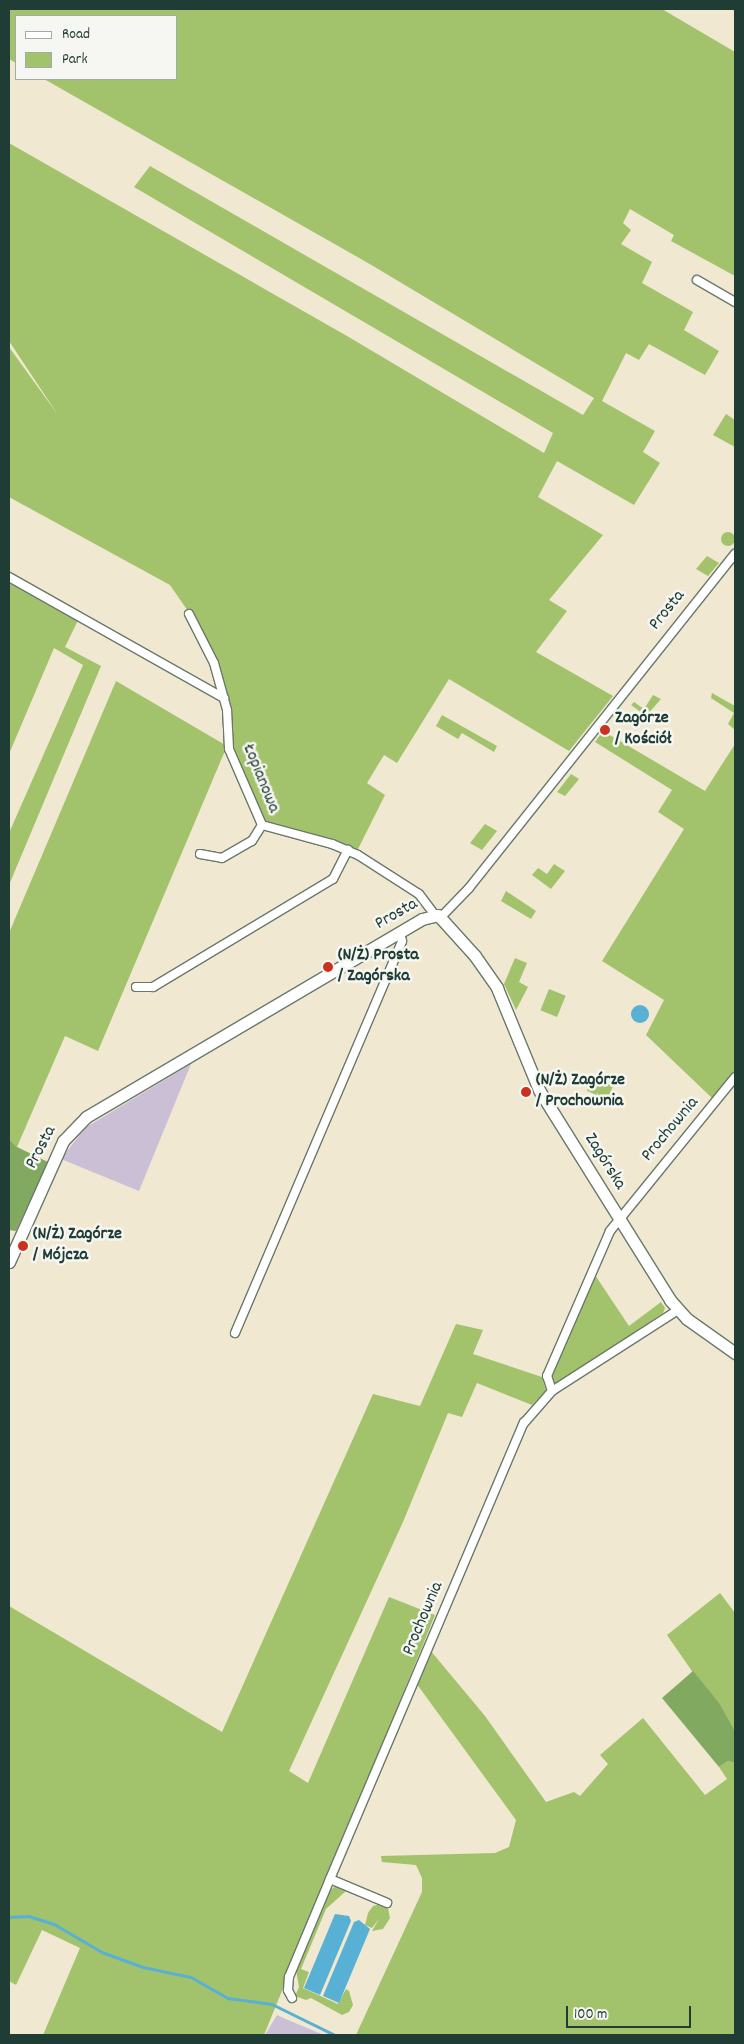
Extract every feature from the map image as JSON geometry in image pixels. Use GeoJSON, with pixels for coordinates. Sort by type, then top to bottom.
{"type":"FeatureCollection","features":[{"type":"Feature","properties":{"kind":"street"},"geometry":{"type":"LineString","coordinates":[[697,280],[735,302]]}},
{"type":"Feature","properties":{"kind":"street","name":"Prosta"},"geometry":{"type":"LineString","coordinates":[[9,1262],[63,1141],[86,1117],[400,933],[438,915],[469,888],[735,554]]}},
{"type":"Feature","properties":{"kind":"street"},"geometry":{"type":"LineString","coordinates":[[9,577],[224,698]]}},
{"type":"Feature","properties":{"kind":"street","name":"Łopianowa"},"geometry":{"type":"LineString","coordinates":[[189,614],[214,664],[224,698],[229,749],[262,825],[348,850],[419,894],[438,915]]}},
{"type":"Feature","properties":{"kind":"street"},"geometry":{"type":"LineString","coordinates":[[200,854],[222,858],[252,841],[262,825]]}},
{"type":"Feature","properties":{"kind":"street"},"geometry":{"type":"LineString","coordinates":[[136,987],[153,987],[324,884],[340,871],[348,850]]}},
{"type":"Feature","properties":{"kind":"street","name":"Zagórska"},"geometry":{"type":"LineString","coordinates":[[438,915],[497,988],[539,1090],[678,1310],[735,1353]]}},
{"type":"Feature","properties":{"kind":"street"},"geometry":{"type":"LineString","coordinates":[[235,1333],[402,941],[400,933]]}},
{"type":"Feature","properties":{"kind":"street","name":"Prochownia"},"geometry":{"type":"LineString","coordinates":[[552,1392],[547,1382],[550,1370],[610,1231],[735,1077]]}},
{"type":"Feature","properties":{"kind":"street","name":"Prochownia"},"geometry":{"type":"LineString","coordinates":[[292,1998],[288,1990],[289,1977],[515,1442],[532,1412],[552,1392],[678,1310]]}},
{"type":"Feature","properties":{"kind":"street"},"geometry":{"type":"LineString","coordinates":[[330,1879],[387,1903]]}},
{"type":"Feature","properties":{"kind":"shaded area"},"geometry":{"type":"Polygon","coordinates":[[[191,1064],[139,1191],[61,1159],[85,1128],[191,1064]]]}},
{"type":"Feature","properties":{"kind":"shaded area"},"geometry":{"type":"Polygon","coordinates":[[[277,2015],[281,2017],[324,2035],[265,2035],[277,2015]]]}},
{"type":"Feature","properties":{"kind":"green space"},"geometry":{"type":"Polygon","coordinates":[[[9,9],[662,9],[735,52],[735,276],[671,241],[674,235],[630,209],[623,223],[631,230],[621,244],[652,262],[642,283],[693,312],[684,330],[719,351],[705,375],[649,344],[639,360],[626,353],[602,401],[655,431],[643,452],[660,463],[634,505],[557,461],[538,497],[603,535],[549,600],[567,611],[536,652],[613,696],[569,751],[449,679],[397,763],[384,755],[367,783],[385,795],[357,851],[333,839],[266,821],[261,817],[232,746],[232,713],[214,654],[201,630],[170,585],[9,497],[9,347],[58,415],[9,341],[9,143],[347,336],[544,453],[553,433],[134,187],[150,166],[583,415],[594,398],[368,263],[46,80],[178,80],[178,15],[15,15],[15,62],[9,59],[9,9]]]}},
{"type":"Feature","properties":{"kind":"green space"},"geometry":{"type":"Polygon","coordinates":[[[726,414],[735,420],[735,447],[713,435],[726,414]]]}},
{"type":"Feature","properties":{"kind":"green space"},"geometry":{"type":"Polygon","coordinates":[[[725,532],[731,532],[735,539],[731,546],[725,546],[721,542],[721,536],[725,532]]]}},
{"type":"Feature","properties":{"kind":"green space"},"geometry":{"type":"Polygon","coordinates":[[[707,556],[719,563],[708,576],[696,569],[707,556]]]}},
{"type":"Feature","properties":{"kind":"green space"},"geometry":{"type":"Polygon","coordinates":[[[9,571],[82,612],[65,647],[101,666],[9,885],[9,833],[83,665],[54,648],[9,754],[9,571]]]}},
{"type":"Feature","properties":{"kind":"green space"},"geometry":{"type":"Polygon","coordinates":[[[116,681],[227,746],[98,1051],[65,1036],[17,1147],[9,1139],[9,933],[116,681]]]}},
{"type":"Feature","properties":{"kind":"green space"},"geometry":{"type":"Polygon","coordinates":[[[712,693],[735,706],[735,730],[728,724],[734,713],[711,698],[712,693]]]}},
{"type":"Feature","properties":{"kind":"green space"},"geometry":{"type":"Polygon","coordinates":[[[653,695],[661,699],[646,716],[631,705],[634,702],[644,709],[653,695]]]}},
{"type":"Feature","properties":{"kind":"green space"},"geometry":{"type":"Polygon","coordinates":[[[442,715],[497,746],[494,752],[462,733],[458,739],[436,726],[442,715]]]}},
{"type":"Feature","properties":{"kind":"green space"},"geometry":{"type":"Polygon","coordinates":[[[603,731],[705,791],[735,744],[735,1070],[712,1098],[646,1035],[664,1000],[602,961],[684,829],[658,812],[672,790],[595,742],[603,731]]]}},
{"type":"Feature","properties":{"kind":"green space"},"geometry":{"type":"Polygon","coordinates":[[[571,774],[579,779],[565,796],[557,792],[571,774]]]}},
{"type":"Feature","properties":{"kind":"green space"},"geometry":{"type":"Polygon","coordinates":[[[485,824],[497,831],[482,850],[470,843],[485,824]]]}},
{"type":"Feature","properties":{"kind":"green space"},"geometry":{"type":"Polygon","coordinates":[[[554,864],[565,871],[551,889],[532,875],[538,868],[547,874],[554,864]]]}},
{"type":"Feature","properties":{"kind":"green space"},"geometry":{"type":"Polygon","coordinates":[[[506,891],[536,911],[531,919],[501,901],[506,891]]]}},
{"type":"Feature","properties":{"kind":"green space"},"geometry":{"type":"Polygon","coordinates":[[[515,958],[527,963],[519,982],[528,987],[516,1010],[504,984],[515,958]]]}},
{"type":"Feature","properties":{"kind":"green space"},"geometry":{"type":"Polygon","coordinates":[[[549,989],[566,996],[557,1017],[540,1010],[549,989]]]}},
{"type":"Feature","properties":{"kind":"green space"},"geometry":{"type":"Polygon","coordinates":[[[593,1077],[613,1086],[607,1100],[587,1091],[593,1077]]]}},
{"type":"Feature","properties":{"kind":"green space"},"geometry":{"type":"Polygon","coordinates":[[[9,1139],[17,1147],[48,1162],[16,1231],[9,1230],[9,1139]]]}},
{"type":"Feature","properties":{"kind":"green space"},"geometry":{"type":"Polygon","coordinates":[[[595,1275],[629,1326],[661,1302],[665,1308],[663,1313],[557,1384],[552,1383],[550,1375],[595,1275]]]}},
{"type":"Feature","properties":{"kind":"green space"},"geometry":{"type":"Polygon","coordinates":[[[456,1324],[483,1330],[473,1354],[542,1377],[546,1391],[532,1405],[477,1383],[462,1417],[448,1413],[403,1522],[289,1771],[308,1783],[389,1597],[435,1615],[264,2035],[43,2035],[80,1948],[42,1930],[16,1985],[9,1981],[9,1606],[222,1732],[373,1394],[420,1406],[456,1324]]]}},
{"type":"Feature","properties":{"kind":"green space"},"geometry":{"type":"Polygon","coordinates":[[[720,1593],[735,1613],[735,1731],[720,1704],[696,1677],[667,1635],[720,1593]]]}},
{"type":"Feature","properties":{"kind":"green space"},"geometry":{"type":"Polygon","coordinates":[[[430,1650],[485,1716],[546,1802],[574,1792],[580,1796],[608,1764],[600,1755],[643,1718],[705,1795],[727,1779],[719,1767],[728,1761],[735,1763],[735,2035],[356,2035],[422,1892],[422,1878],[416,1865],[382,1862],[381,1856],[495,1853],[509,1847],[516,1820],[416,1683],[430,1650]]]}},
{"type":"Feature","properties":{"kind":"green space"},"geometry":{"type":"Polygon","coordinates":[[[693,1671],[720,1704],[735,1731],[735,1763],[728,1761],[719,1767],[662,1698],[693,1671]]]}},
{"type":"Feature","properties":{"kind":"green space"},"geometry":{"type":"Polygon","coordinates":[[[334,1887],[342,1887],[346,1891],[326,1909],[301,1969],[309,1972],[303,1988],[338,2004],[346,1989],[349,1991],[353,2005],[349,2012],[342,2015],[311,1998],[306,2000],[295,1996],[299,1987],[296,1970],[327,1894],[334,1887]]]}},
{"type":"Feature","properties":{"kind":"green space"},"geometry":{"type":"Polygon","coordinates":[[[381,1904],[388,1908],[390,1918],[383,1929],[372,1931],[379,1919],[372,1928],[365,1925],[368,1913],[373,1906],[381,1904]]]}},
{"type":"Feature","properties":{"kind":"water"},"geometry":{"type":"Polygon","coordinates":[[[640,1005],[646,1008],[649,1014],[646,1020],[640,1023],[634,1020],[631,1014],[634,1008],[640,1005]]]}},
{"type":"Feature","properties":{"kind":"water"},"geometry":{"type":"Polygon","coordinates":[[[335,1914],[349,1916],[351,1921],[320,1995],[304,1988],[335,1914]]]}},
{"type":"Feature","properties":{"kind":"water"},"geometry":{"type":"Polygon","coordinates":[[[359,1920],[370,1929],[339,2003],[323,1996],[354,1922],[359,1920]]]}},
{"type":"Feature","properties":{"kind":"waterway"},"geometry":{"type":"LineString","coordinates":[[9,1917],[29,1916],[56,1925],[102,1952],[143,1967],[191,1977],[228,1998],[272,2004],[335,2035]]}},
{"type":"Feature","properties":{"kind":"place","name":"Zagórze / Kościół"},"geometry":{"type":"Point","coordinates":[605,730]}},
{"type":"Feature","properties":{"kind":"place","name":"(N/Ż) Prosta / Zagórska"},"geometry":{"type":"Point","coordinates":[328,967]}},
{"type":"Feature","properties":{"kind":"place","name":"(N/Ż) Zagórze / Prochownia"},"geometry":{"type":"Point","coordinates":[526,1092]}},
{"type":"Feature","properties":{"kind":"place","name":"(N/Ż) Zagórze / Mójcza"},"geometry":{"type":"Point","coordinates":[23,1246]}}]}
